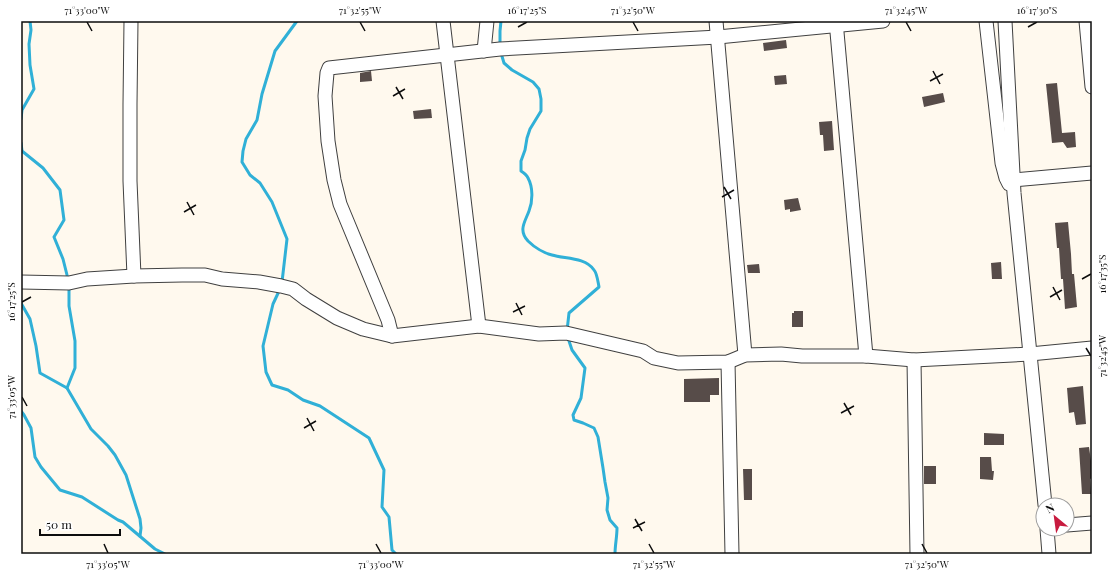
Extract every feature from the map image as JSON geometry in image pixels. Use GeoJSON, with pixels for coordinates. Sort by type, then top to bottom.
{"type":"FeatureCollection","features":[{"type":"Feature","properties":{"kind":"street"},"geometry":{"type":"LineString","coordinates":[[132,21],[130,181],[134,276]]}},
{"type":"Feature","properties":{"kind":"street"},"geometry":{"type":"LineString","coordinates":[[443,21],[479,326]]}},
{"type":"Feature","properties":{"kind":"street"},"geometry":{"type":"LineString","coordinates":[[484,51],[487,21]]}},
{"type":"Feature","properties":{"kind":"street"},"geometry":{"type":"LineString","coordinates":[[716,21],[745,355]]}},
{"type":"Feature","properties":{"kind":"street"},"geometry":{"type":"LineString","coordinates":[[392,336],[388,320],[340,204],[334,180],[328,141],[325,96],[329,68],[500,49],[718,37],[836,23],[883,21]]}},
{"type":"Feature","properties":{"kind":"street"},"geometry":{"type":"LineString","coordinates":[[986,21],[1002,163],[1006,178],[1014,187]]}},
{"type":"Feature","properties":{"kind":"street"},"geometry":{"type":"LineString","coordinates":[[1005,21],[1014,187],[1044,497]]}},
{"type":"Feature","properties":{"kind":"street"},"geometry":{"type":"LineString","coordinates":[[1086,21],[1092,87]]}},
{"type":"Feature","properties":{"kind":"street"},"geometry":{"type":"LineString","coordinates":[[836,23],[866,356]]}},
{"type":"Feature","properties":{"kind":"street"},"geometry":{"type":"LineString","coordinates":[[1014,187],[1092,173]]}},
{"type":"Feature","properties":{"kind":"street"},"geometry":{"type":"LineString","coordinates":[[21,282],[69,283],[87,279],[134,276],[205,275],[222,279],[259,282],[293,289],[337,318],[363,329],[392,336],[479,326],[539,334],[566,333],[643,350],[654,358],[678,363],[728,362],[745,355],[781,354],[802,356],[866,356],[914,360],[1030,354],[1092,348]]}},
{"type":"Feature","properties":{"kind":"street"},"geometry":{"type":"LineString","coordinates":[[914,360],[917,554]]}},
{"type":"Feature","properties":{"kind":"street"},"geometry":{"type":"LineString","coordinates":[[728,362],[732,554]]}},
{"type":"Feature","properties":{"kind":"street"},"geometry":{"type":"LineString","coordinates":[[1075,524],[1092,522]]}},
{"type":"Feature","properties":{"kind":"street"},"geometry":{"type":"LineString","coordinates":[[1048,537],[1049,554]]}},
{"type":"Feature","properties":{"kind":"building"},"geometry":{"type":"Polygon","coordinates":[[[786,40],[787,48],[764,51],[763,43],[786,40]]]}},
{"type":"Feature","properties":{"kind":"building"},"geometry":{"type":"Polygon","coordinates":[[[371,71],[372,81],[360,82],[360,73],[371,71]]]}},
{"type":"Feature","properties":{"kind":"building"},"geometry":{"type":"Polygon","coordinates":[[[786,75],[787,84],[775,85],[774,76],[786,75]]]}},
{"type":"Feature","properties":{"kind":"building"},"geometry":{"type":"Polygon","coordinates":[[[1057,83],[1062,133],[1075,132],[1076,147],[1067,148],[1063,142],[1052,143],[1046,84],[1057,83]]]}},
{"type":"Feature","properties":{"kind":"building"},"geometry":{"type":"Polygon","coordinates":[[[943,93],[945,102],[924,107],[922,97],[943,93]]]}},
{"type":"Feature","properties":{"kind":"building"},"geometry":{"type":"Polygon","coordinates":[[[431,109],[432,118],[414,119],[413,111],[431,109]]]}},
{"type":"Feature","properties":{"kind":"building"},"geometry":{"type":"Polygon","coordinates":[[[832,121],[834,150],[824,151],[823,135],[820,135],[819,122],[832,121]]]}},
{"type":"Feature","properties":{"kind":"building"},"geometry":{"type":"Polygon","coordinates":[[[798,198],[801,210],[790,212],[790,209],[785,210],[784,200],[798,198]]]}},
{"type":"Feature","properties":{"kind":"building"},"geometry":{"type":"Polygon","coordinates":[[[1068,222],[1072,274],[1074,274],[1077,307],[1065,309],[1063,279],[1061,279],[1059,248],[1057,248],[1055,223],[1068,222]]]}},
{"type":"Feature","properties":{"kind":"building"},"geometry":{"type":"Polygon","coordinates":[[[1001,262],[1002,279],[992,279],[991,263],[1001,262]]]}},
{"type":"Feature","properties":{"kind":"building"},"geometry":{"type":"Polygon","coordinates":[[[759,264],[760,273],[748,273],[747,265],[759,264]]]}},
{"type":"Feature","properties":{"kind":"building"},"geometry":{"type":"Polygon","coordinates":[[[794,311],[803,311],[803,327],[792,327],[792,313],[794,313],[794,311]]]}},
{"type":"Feature","properties":{"kind":"building"},"geometry":{"type":"Polygon","coordinates":[[[719,378],[719,395],[710,395],[710,402],[684,402],[684,379],[719,378]]]}},
{"type":"Feature","properties":{"kind":"building"},"geometry":{"type":"Polygon","coordinates":[[[1083,386],[1086,424],[1076,425],[1074,412],[1069,413],[1067,388],[1083,386]]]}},
{"type":"Feature","properties":{"kind":"building"},"geometry":{"type":"Polygon","coordinates":[[[984,433],[1004,434],[1004,445],[984,445],[984,433]]]}},
{"type":"Feature","properties":{"kind":"building"},"geometry":{"type":"Polygon","coordinates":[[[1089,447],[1092,468],[1092,478],[1090,479],[1091,494],[1082,494],[1079,448],[1089,447]]]}},
{"type":"Feature","properties":{"kind":"building"},"geometry":{"type":"Polygon","coordinates":[[[980,457],[991,457],[992,471],[994,471],[993,480],[980,479],[980,457]]]}},
{"type":"Feature","properties":{"kind":"building"},"geometry":{"type":"Polygon","coordinates":[[[924,466],[936,466],[936,484],[924,484],[924,466]]]}},
{"type":"Feature","properties":{"kind":"building"},"geometry":{"type":"Polygon","coordinates":[[[743,469],[752,469],[752,500],[744,500],[743,469]]]}},
{"type":"Feature","properties":{"kind":"waterway"},"geometry":{"type":"LineString","coordinates":[[21,119],[22,110],[34,89],[30,65],[30,21]]}},
{"type":"Feature","properties":{"kind":"waterway"},"geometry":{"type":"LineString","coordinates":[[282,282],[287,239],[272,202],[260,183],[250,175],[242,162],[246,139],[257,120],[262,94],[275,51],[297,21]]}},
{"type":"Feature","properties":{"kind":"waterway"},"geometry":{"type":"LineString","coordinates":[[500,46],[501,21]]}},
{"type":"Feature","properties":{"kind":"waterway"},"geometry":{"type":"LineString","coordinates":[[501,53],[504,63],[512,70],[533,82],[539,89],[541,99],[541,111],[530,129],[521,161],[521,171],[528,177],[532,194],[530,207],[523,226],[523,233],[528,241],[542,251],[585,263],[596,273],[599,287],[569,313],[567,331]]}},
{"type":"Feature","properties":{"kind":"waterway"},"geometry":{"type":"LineString","coordinates":[[21,143],[22,151],[43,168],[60,190],[64,220],[54,237],[63,259],[68,279]]}},
{"type":"Feature","properties":{"kind":"waterway"},"geometry":{"type":"LineString","coordinates":[[69,286],[69,306],[75,341],[75,368],[67,388],[91,429],[115,455],[126,475],[140,519],[140,536]]}},
{"type":"Feature","properties":{"kind":"waterway"},"geometry":{"type":"LineString","coordinates":[[280,289],[273,304],[263,346],[266,372],[272,385],[288,390],[303,400],[320,406],[369,438],[384,470],[382,507],[389,517],[392,550],[396,554]]}},
{"type":"Feature","properties":{"kind":"waterway"},"geometry":{"type":"LineString","coordinates":[[21,303],[30,319],[40,373],[67,388]]}},
{"type":"Feature","properties":{"kind":"waterway"},"geometry":{"type":"LineString","coordinates":[[568,338],[572,350],[585,368],[581,398],[573,415],[574,420],[594,428],[598,437],[608,498],[607,510],[610,520],[617,528],[615,554]]}},
{"type":"Feature","properties":{"kind":"waterway"},"geometry":{"type":"LineString","coordinates":[[21,411],[31,428],[35,457],[41,467],[60,490],[82,497],[123,522],[155,549],[165,554]]}}]}
